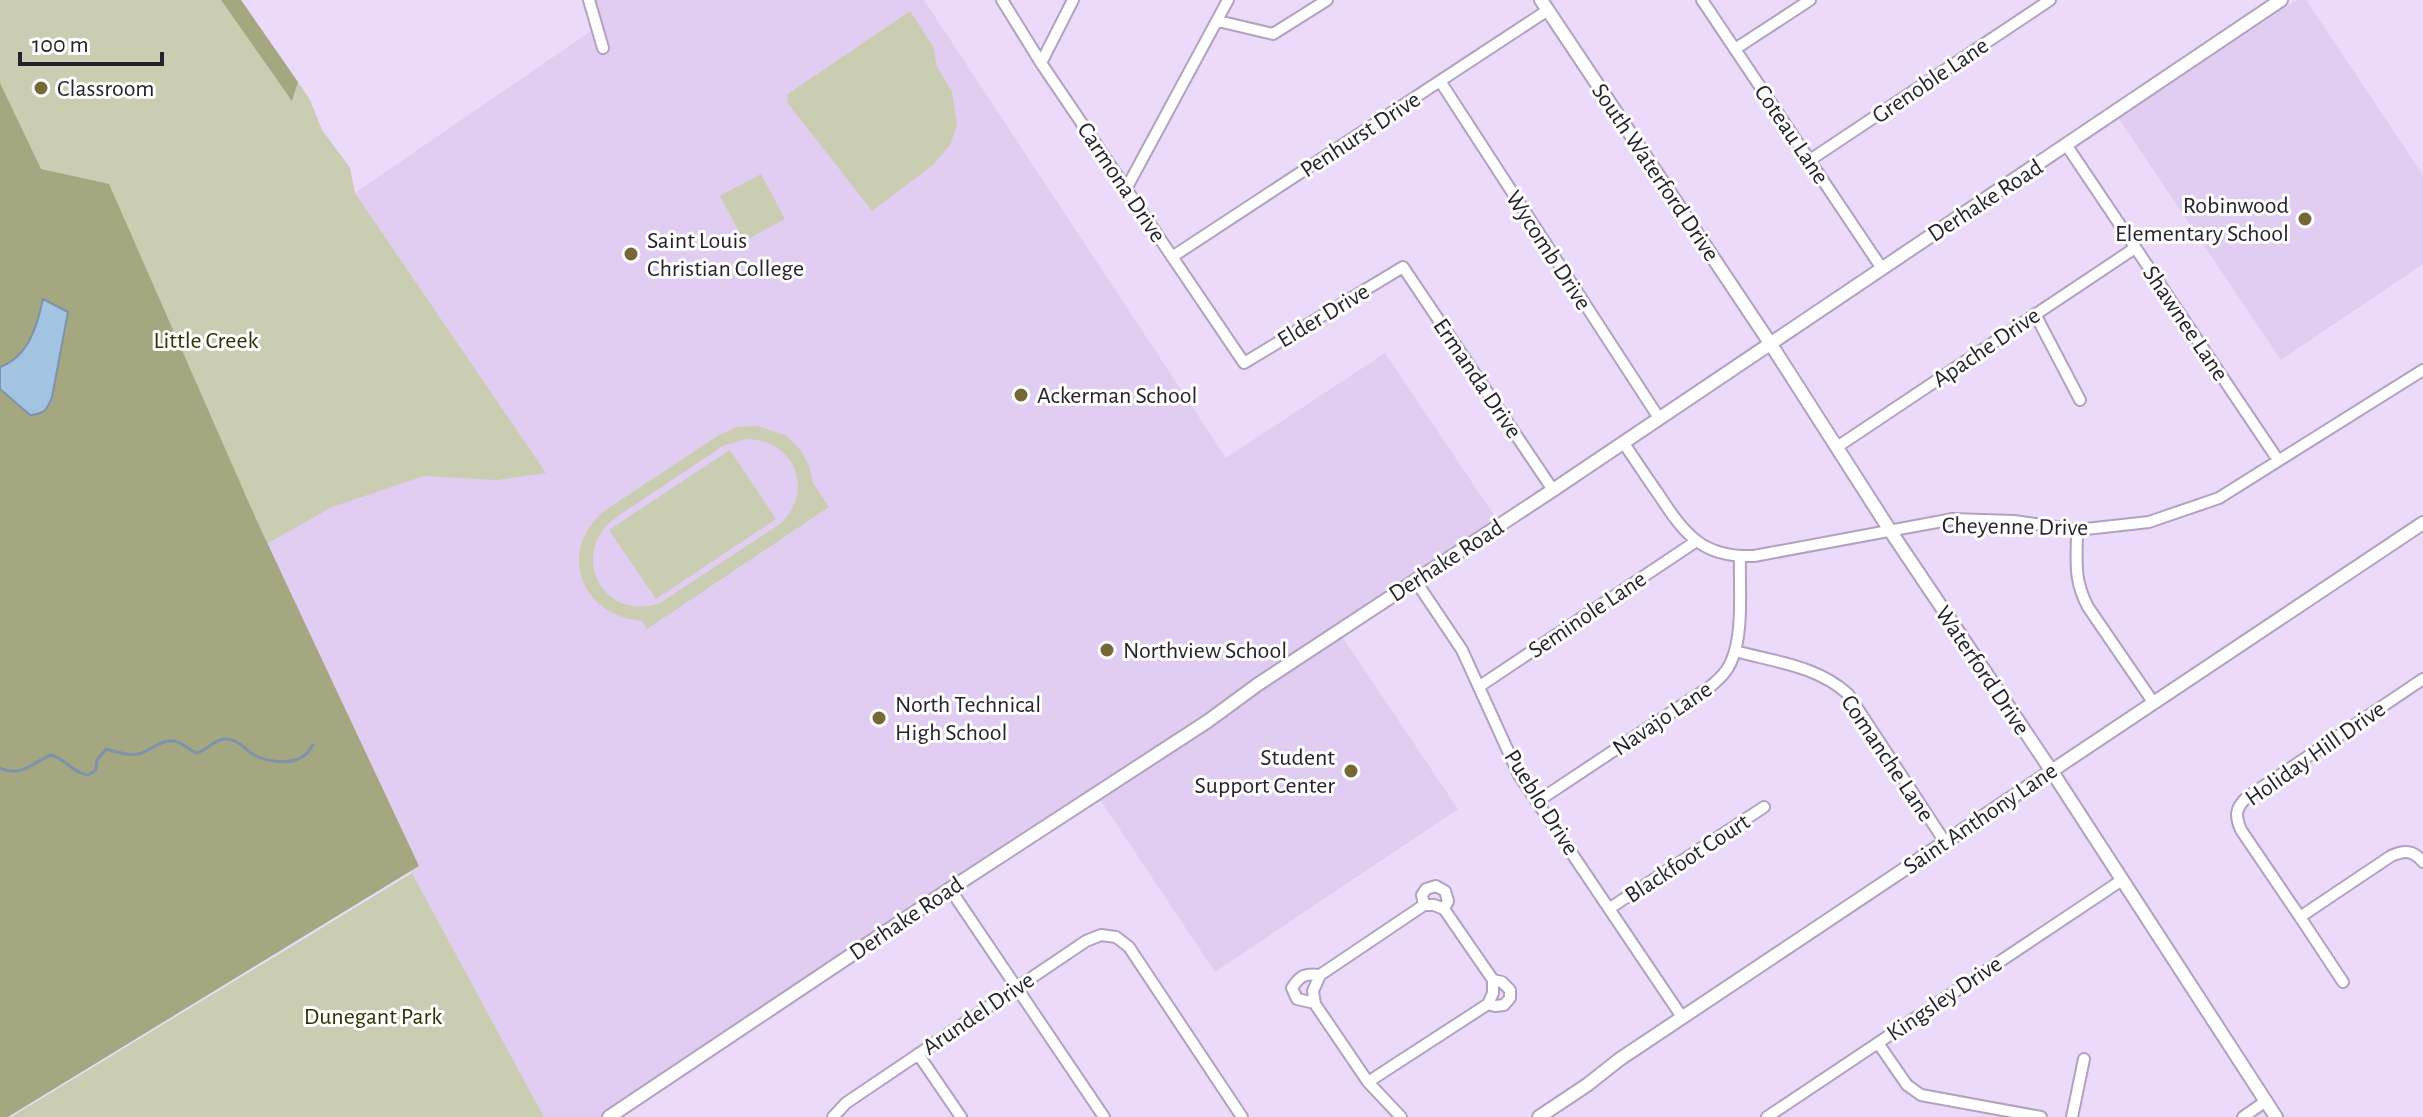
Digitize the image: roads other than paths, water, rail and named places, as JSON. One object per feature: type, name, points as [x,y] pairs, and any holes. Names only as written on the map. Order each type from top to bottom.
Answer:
[{"type":"street","points":[[589,0],[603,48]]},
{"type":"street","name":"Carmona Drive","points":[[1002,0],[1041,63],[1244,363]]},
{"type":"street","points":[[1041,63],[1073,0]]},
{"type":"street","points":[[1126,189],[1228,0]]},
{"type":"street","points":[[1218,21],[1273,34],[1327,0]]},
{"type":"street","name":"Coteau Lane","points":[[1702,0],[1881,267]]},
{"type":"street","points":[[1735,49],[1810,0]]},
{"type":"street","name":"Grenoble Lane","points":[[1810,160],[2050,0]]},
{"type":"street","name":"Derhake Road","points":[[609,1117],[1208,721],[1257,685],[1553,490],[2281,0]]},
{"type":"street","name":"Penhurst Drive","points":[[1172,257],[1440,81],[1545,5]]},
{"type":"street","name":"South Waterford Drive","points":[[1545,5],[1770,343]]},
{"type":"street","name":"Wycomb Drive","points":[[1440,81],[1659,418]]},
{"type":"street","name":"Shawnee Lane","points":[[2067,146],[2278,460]]},
{"type":"street","name":"Apache Drive","points":[[1837,447],[2135,248]]},
{"type":"street","name":"Elder Drive","points":[[1244,363],[1403,267]]},
{"type":"street","name":"Ermanda Drive","points":[[1403,267],[1553,490]]},
{"type":"street","points":[[2035,314],[2080,400]]},
{"type":"street","name":"Waterford Drive","points":[[1770,343],[2276,1117]]},
{"type":"street","name":"Cheyenne Drive","points":[[1695,542],[1724,555],[1740,556],[1953,519],[2014,521],[2077,530],[2149,522],[2219,498],[2423,370]]},
{"type":"street","points":[[1623,442],[1680,526],[1695,542]]},
{"type":"street","name":"Saint Anthony Lane","points":[[1539,1117],[1682,1017],[2423,523]]},
{"type":"street","points":[[2077,530],[2077,581],[2080,593],[2153,702]]},
{"type":"street","name":"Seminole Lane","points":[[1480,686],[1695,542]]},
{"type":"street","name":"Navajo Lane","points":[[1538,801],[1711,686],[1730,665],[1738,639],[1740,556]]},
{"type":"street","name":"Pueblo Drive","points":[[1415,580],[1462,650],[1519,775],[1682,1017]]},
{"type":"street","name":"Comanche Lane","points":[[1735,651],[1817,672],[1848,694],[1945,842]]},
{"type":"street","name":"Holiday Hill Drive","points":[[2300,917],[2241,830],[2235,816],[2238,806],[2423,679]]},
{"type":"street","name":"Blackfoot Court","points":[[1610,908],[1764,807]]},
{"type":"street","points":[[2343,982],[2300,917],[2391,856],[2403,851],[2414,853],[2423,862]]},
{"type":"street","name":"Kingsley Drive","points":[[1767,1117],[2122,880]]},
{"type":"street","points":[[1424,905],[1422,895],[1426,889],[1436,886],[1445,891],[1448,901],[1444,909]]},
{"type":"street","points":[[950,889],[1104,1117]]},
{"type":"street","points":[[1368,1082],[1488,1004],[1493,993],[1493,980],[1444,909],[1424,905],[1320,975],[1314,997],[1368,1082],[1401,1117]]},
{"type":"street","name":"Arundel Drive","points":[[833,1117],[846,1103],[1016,986],[1086,941],[1101,935],[1116,937],[1129,947],[1242,1117]]},
{"type":"street","points":[[1314,997],[1297,999],[1292,988],[1298,977],[1308,973],[1320,975]]},
{"type":"street","points":[[1488,1004],[1504,1005],[1510,998],[1510,990],[1502,982],[1493,980]]},
{"type":"street","points":[[1878,1043],[1907,1085],[1921,1095],[2041,1117]]},
{"type":"street","points":[[918,1054],[961,1117]]},
{"type":"street","points":[[2072,1117],[2084,1059]]},
{"type":"street","points":[[2243,1117],[2266,1101]]},
{"type":"water","points":[[43,299],[68,312],[52,397],[44,410],[30,415],[0,389],[0,367],[18,356],[30,340]]},
{"type":"waterway","points":[[0,768],[21,770],[51,755],[88,775],[96,770],[97,760],[106,749],[138,754],[168,741],[180,743],[197,753],[217,741],[228,739],[257,756],[278,762],[293,761],[306,754],[313,745]]},
{"type":"place","name":"Classroom","points":[[41,88]]},
{"type":"place","name":"Robinwood Elementary School","points":[[2305,219]]},
{"type":"place","name":"Saint Louis Christian College","points":[[631,254]]},
{"type":"place","name":"Ackerman School","points":[[1021,395]]},
{"type":"place","name":"Northview School","points":[[1107,650]]},
{"type":"place","name":"North Technical High School","points":[[879,718]]},
{"type":"place","name":"Student Support Center","points":[[1351,771]]},
{"type":"park label","name":"Little Creek","points":[[206,340]]},
{"type":"park label","name":"Dunegant Park","points":[[373,1016]]}]
